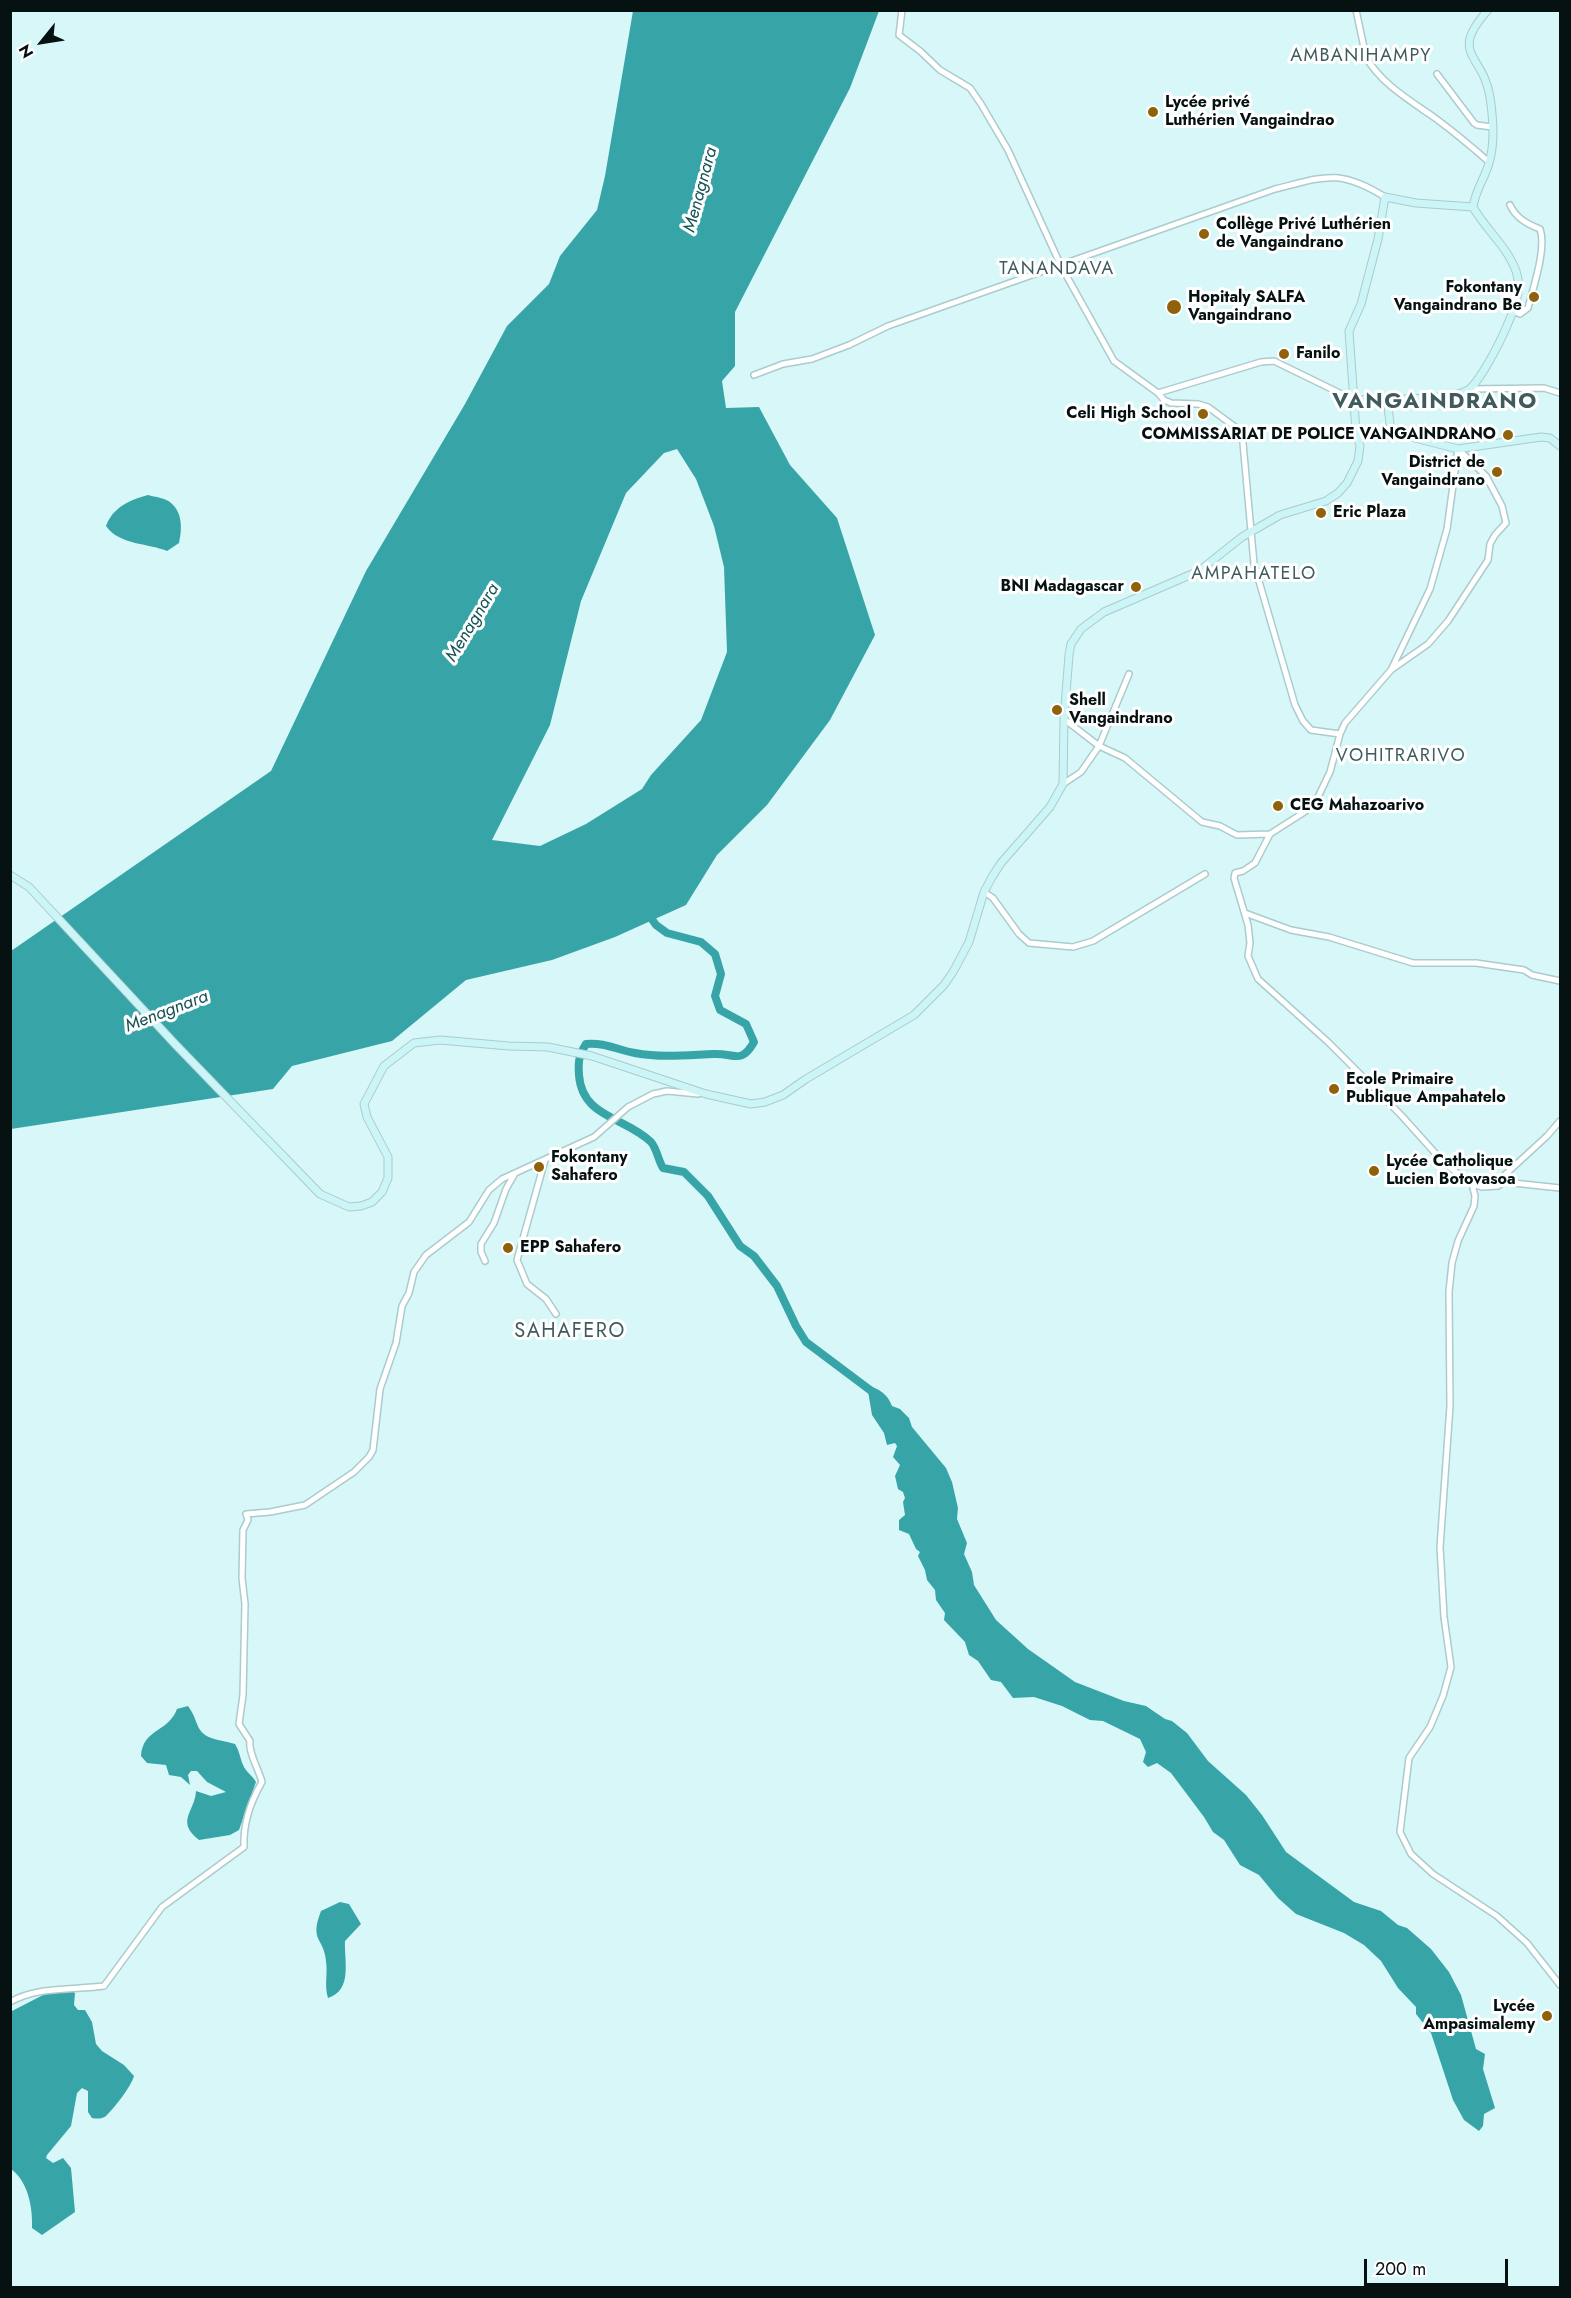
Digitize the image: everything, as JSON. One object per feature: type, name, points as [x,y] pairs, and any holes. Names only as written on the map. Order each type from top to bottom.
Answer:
[{"type":"main road","points":[[1354,400],[1422,398],[1461,393],[1470,389],[1491,357],[1518,294],[1517,273],[1507,252],[1473,207],[1474,199],[1490,162],[1492,127],[1488,87],[1468,45],[1474,27],[1488,10]]},
{"type":"main road","points":[[10,875],[29,887],[175,1044],[320,1194],[349,1207],[372,1202],[382,1192],[388,1178],[388,1157],[367,1117],[364,1104],[384,1066],[414,1043],[440,1040],[503,1046],[548,1047],[592,1056],[706,1094],[751,1104],[765,1102],[783,1095],[914,1015],[953,972],[969,942],[984,892],[1001,863],[1050,807],[1063,784],[1064,719],[1069,655],[1071,644],[1081,629],[1104,612],[1199,571],[1251,531],[1280,515],[1326,501],[1347,483],[1355,468],[1360,439],[1356,431],[1348,331],[1361,304],[1378,239],[1385,197],[1416,203],[1473,207]]},
{"type":"main road","points":[[1387,398],[1391,432]]},
{"type":"main road","points":[[1360,439],[1391,432],[1458,449],[1541,437],[1550,438],[1560,446]]},
{"type":"street","points":[[902,10],[899,35],[940,70],[970,88],[981,104],[1008,150],[1061,266],[1114,361],[1158,393],[1164,400],[1171,403],[1198,404],[1208,407],[1242,432],[1254,564],[1295,705],[1303,721],[1311,730],[1340,734]]},
{"type":"street","points":[[1356,10],[1369,63],[1390,86],[1490,162]]},
{"type":"street","points":[[1437,74],[1474,123],[1492,127]]},
{"type":"street","points":[[754,375],[783,364],[812,359],[863,340],[888,326],[1275,189],[1328,176],[1340,177],[1369,187],[1385,197]]},
{"type":"street","points":[[1510,205],[1513,212],[1525,223],[1540,229],[1542,233],[1541,249],[1528,308],[1520,314],[1512,311]]},
{"type":"street","points":[[1158,393],[1261,362],[1274,361],[1354,400]]},
{"type":"street","points":[[1470,389],[1544,388],[1560,393]]},
{"type":"street","points":[[1458,449],[1447,529],[1430,589],[1391,670],[1345,723],[1330,772],[1318,796],[1306,811],[1270,834],[1255,863],[1235,873],[1234,878],[1245,913],[1250,943],[1248,956],[1258,980],[1328,1042],[1401,1115],[1444,1163],[1472,1184],[1482,1187],[1498,1186],[1504,1182],[1560,1188]]},
{"type":"street","points":[[1391,670],[1400,666],[1428,644],[1448,621],[1488,560],[1490,544],[1506,522],[1502,506],[1486,476],[1458,449]]},
{"type":"street","points":[[1063,784],[1081,772],[1099,747],[1129,674]]},
{"type":"street","points":[[1064,719],[1099,747],[1125,758],[1202,822],[1220,826],[1238,834],[1270,834]]},
{"type":"street","points":[[984,892],[993,898],[1019,934],[1029,943],[1073,947],[1093,940],[1205,874]]},
{"type":"street","points":[[1245,913],[1291,930],[1329,937],[1413,963],[1476,963],[1524,970],[1532,975],[1560,981]]},
{"type":"street","points":[[10,2002],[26,1995],[65,1987],[104,1986],[162,1907],[244,1847],[243,1832],[254,1796],[262,1782],[259,1768],[249,1746],[250,1741],[239,1724],[243,1695],[245,1604],[242,1566],[243,1530],[248,1520],[246,1514],[305,1505],[354,1472],[369,1457],[372,1450],[380,1389],[396,1343],[402,1306],[409,1293],[414,1272],[426,1255],[469,1222],[489,1190],[502,1179],[594,1137],[628,1107],[653,1094],[667,1091],[706,1094]]},
{"type":"street","points":[[1498,1186],[1497,1182],[1548,1136],[1560,1121]]},
{"type":"street","points":[[545,1160],[517,1260],[527,1284],[546,1299],[556,1314]]},
{"type":"street","points":[[485,1261],[481,1252],[481,1244],[494,1223],[514,1174]]},
{"type":"street","points":[[1472,1184],[1475,1196],[1474,1206],[1458,1241],[1452,1263],[1449,1292],[1450,1406],[1440,1547],[1444,1617],[1452,1667],[1430,1727],[1409,1758],[1400,1832],[1411,1854],[1433,1874],[1497,1916],[1527,1943],[1560,1984]]},
{"type":"water","name":"Menagnara","points":[[633,11],[879,11],[850,88],[735,312],[735,366],[722,381],[726,408],[759,407],[790,465],[837,518],[875,635],[830,720],[767,805],[717,855],[686,905],[615,937],[552,960],[466,980],[392,1041],[292,1066],[273,1089],[11,1129],[11,951],[271,771],[366,571],[465,404],[507,326],[549,284],[560,256],[597,210],[605,176]],"holes":[[[677,449],[696,479],[714,526],[724,567],[727,652],[701,720],[651,775],[642,789],[586,824],[540,846],[492,840],[550,725],[581,601],[626,493],[664,453]]]},
{"type":"water","points":[[148,495],[169,501],[180,517],[179,543],[167,551],[118,537],[106,526],[113,514],[123,505]]},
{"type":"water","points":[[867,1385],[882,1392],[892,1406],[900,1409],[909,1418],[912,1427],[946,1468],[958,1508],[957,1519],[967,1543],[964,1554],[972,1572],[974,1585],[996,1620],[1028,1649],[1075,1682],[1124,1701],[1146,1706],[1172,1721],[1187,1733],[1208,1761],[1246,1795],[1286,1852],[1354,1902],[1381,1911],[1398,1925],[1407,1928],[1431,1949],[1449,1972],[1461,1995],[1476,2049],[1485,2054],[1483,2069],[1495,2108],[1484,2114],[1483,2126],[1479,2131],[1464,2120],[1453,2100],[1431,2033],[1416,2014],[1416,2007],[1398,1988],[1381,1961],[1364,1945],[1344,1933],[1296,1914],[1278,1898],[1259,1875],[1240,1865],[1224,1840],[1213,1832],[1171,1773],[1157,1763],[1148,1767],[1143,1762],[1146,1752],[1140,1739],[1103,1721],[1090,1720],[1062,1706],[1034,1697],[1013,1698],[1001,1682],[991,1680],[978,1661],[969,1655],[965,1642],[944,1620],[945,1613],[936,1600],[935,1590],[927,1580],[918,1556],[920,1552],[916,1549],[909,1534],[899,1530],[899,1520],[905,1515],[903,1502],[905,1498],[903,1492],[898,1489],[895,1476],[900,1465],[893,1457],[897,1446],[895,1443],[887,1445],[884,1433],[872,1415]]},
{"type":"water","points":[[188,1706],[203,1734],[235,1744],[244,1767],[256,1782],[239,1830],[230,1835],[199,1840],[188,1827],[187,1822],[196,1791],[211,1796],[226,1792],[207,1782],[197,1771],[191,1771],[188,1775],[190,1785],[181,1777],[169,1775],[166,1765],[147,1763],[141,1756],[146,1740],[168,1723],[177,1709]]},
{"type":"water","points":[[340,1902],[349,1904],[361,1924],[345,1941],[346,1974],[341,1989],[328,1998],[325,1953],[316,1929],[321,1911]]},
{"type":"water","points":[[72,1991],[75,1993],[74,2005],[78,2010],[85,2010],[92,2022],[96,2044],[102,2051],[124,2065],[134,2076],[122,2097],[103,2118],[92,2118],[88,2112],[88,2091],[82,2088],[77,2093],[71,2126],[46,2158],[53,2163],[63,2158],[71,2168],[75,2212],[42,2235],[32,2228],[32,2212],[28,2196],[22,2180],[11,2169],[10,2012],[49,1992]]},
{"type":"waterway","points":[[646,911],[656,925],[667,933],[701,942],[715,954],[721,974],[715,996],[720,1010],[746,1024],[754,1042],[741,1056],[655,1055],[635,1053],[599,1044],[586,1044],[579,1062],[582,1089],[597,1109],[630,1127],[651,1142],[663,1168],[684,1172],[708,1196],[740,1246],[754,1256],[777,1286],[806,1342],[874,1393]]},
{"type":"place","name":"Lycée privé Luthérien Vangaindrao","points":[[1153,112]]},
{"type":"place","name":"Collège Privé Luthérien de Vangaindrano","points":[[1204,234]]},
{"type":"place","name":"Fokontany Vangaindrano Be","points":[[1534,297]]},
{"type":"place","name":"Hopitaly SALFA Vangaindrano","points":[[1174,307]]},
{"type":"place","name":"Fanilo","points":[[1284,354]]},
{"type":"place","name":"Celi High School","points":[[1203,414]]},
{"type":"place","name":"COMMISSARIAT DE POLICE VANGAINDRANO","points":[[1508,435]]},
{"type":"place","name":"District de Vangaindrano","points":[[1497,472]]},
{"type":"place","name":"Eric Plaza","points":[[1321,513]]},
{"type":"place","name":"BNI Madagascar","points":[[1136,587]]},
{"type":"place","name":"Shell Vangaindrano","points":[[1057,710]]},
{"type":"place","name":"CEG Mahazoarivo","points":[[1278,806]]},
{"type":"place","name":"Ecole Primaire Publique Ampahatelo","points":[[1334,1089]]},
{"type":"place","name":"Fokontany Sahafero","points":[[539,1167]]},
{"type":"place","name":"Lycée Catholique Lucien Botovasoa","points":[[1374,1171]]},
{"type":"place","name":"EPP Sahafero","points":[[508,1248]]},
{"type":"place","name":"Lycée Ampasimalemy","points":[[1547,2016]]},
{"type":"district","name":"AMBANIHAMPY","points":[[1361,57]]},
{"type":"district","name":"TANANDAVA","points":[[1057,270]]},
{"type":"district","name":"VANGAINDRANO","points":[[1435,403]]},
{"type":"district","name":"AMPAHATELO","points":[[1254,575]]},
{"type":"district","name":"VOHITRARIVO","points":[[1401,757]]},
{"type":"district","name":"SAHAFERO","points":[[570,1332]]}]
